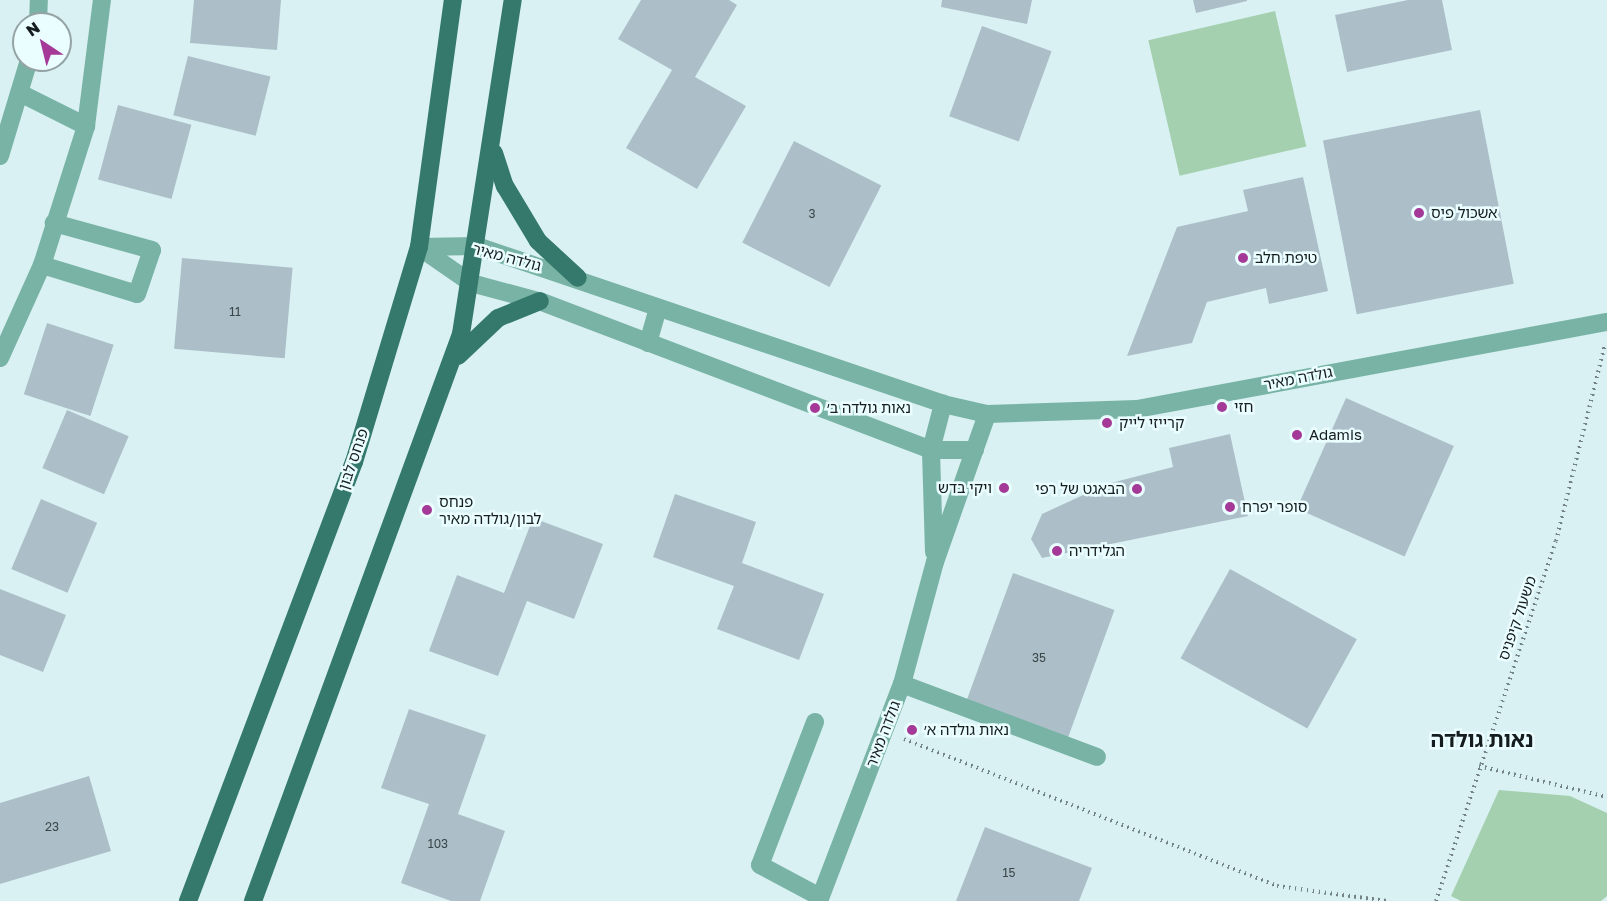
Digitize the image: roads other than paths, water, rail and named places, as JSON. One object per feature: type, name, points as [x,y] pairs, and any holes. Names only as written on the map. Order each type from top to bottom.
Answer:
[{"type":"main road","name":"פנחס לבון","points":[[188,901],[354,462],[419,247],[453,0]]},
{"type":"main road","points":[[253,901],[451,364],[471,283],[513,0]]},
{"type":"main road","points":[[491,144],[505,186],[525,222],[538,241],[578,278]]},
{"type":"main road","points":[[451,364],[482,329],[540,301]]},
{"type":"street","points":[[0,358],[42,265],[86,126],[102,0]]},
{"type":"street","points":[[0,156],[7,119],[20,93],[26,72]]},
{"type":"street","points":[[20,93],[86,126]]},
{"type":"street","points":[[42,265],[137,294],[152,250],[54,223]]},
{"type":"street","name":"גולדה מאיר","points":[[419,247],[477,246],[578,278],[658,309],[943,404],[987,414],[1137,409],[1607,322]]},
{"type":"street","name":"גולדה מאיר","points":[[419,247],[471,283],[540,301],[931,450],[975,450]]},
{"type":"street","points":[[648,343],[658,309]]},
{"type":"street","name":"גולדה מאיר","points":[[935,562],[931,450],[943,404]]},
{"type":"street","name":"גולדה מאיר","points":[[820,899],[902,684],[935,562],[987,414]]},
{"type":"street","points":[[902,684],[1097,757]]},
{"type":"street","points":[[815,723],[760,865],[820,899]]},
{"type":"place","name":"אשכול פיס","points":[[1419,213]]},
{"type":"place","name":"טיפת חלב","points":[[1243,258]]},
{"type":"place","name":"חזי","points":[[1222,407]]},
{"type":"place","name":"נאות גולדה ב׳","points":[[815,408]]},
{"type":"place","name":"קרייזי לייק","points":[[1107,423]]},
{"type":"place","name":"Adamis","points":[[1297,435]]},
{"type":"place","name":"ויקי בדש","points":[[1004,488]]},
{"type":"place","name":"הבאגט של רפי","points":[[1137,489]]},
{"type":"place","name":"סופר יפרח","points":[[1230,507]]},
{"type":"place","name":"פנחס לבון/גולדה מאיר","points":[[427,510]]},
{"type":"place","name":"הגלידריה","points":[[1057,551]]},
{"type":"place","name":"נאות גולדה א׳","points":[[912,730]]},
{"type":"district","name":"נאות גולדה","points":[[1482,739]]}]
